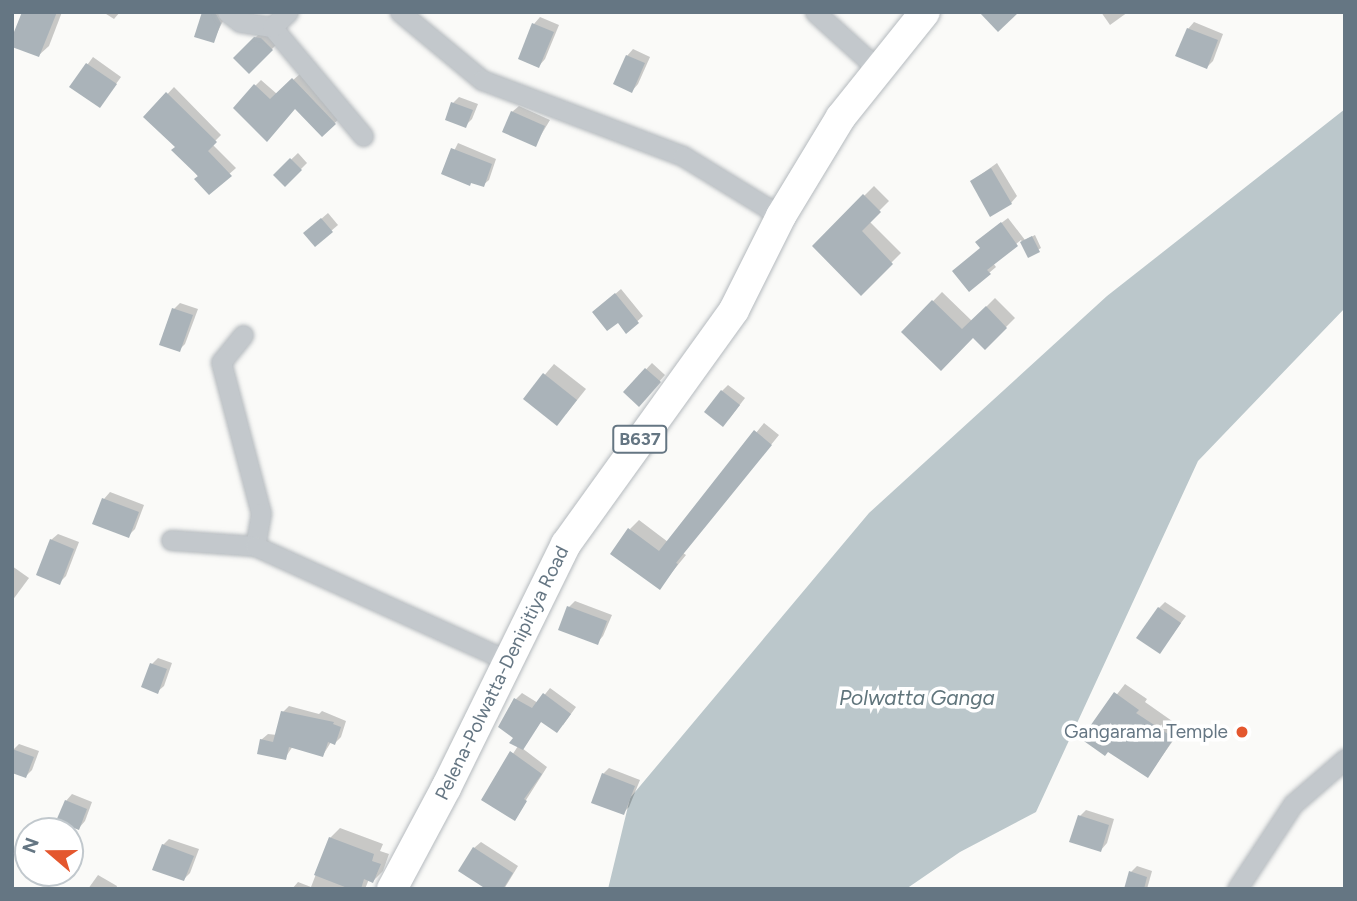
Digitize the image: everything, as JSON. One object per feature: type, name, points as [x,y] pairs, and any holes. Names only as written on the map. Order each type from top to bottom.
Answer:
[{"type":"main road","name":"Pelena-Polwatta-Denipitiya Road","points":[[392,889],[566,544],[734,310],[781,216],[827,139],[925,12]]},
{"type":"street","points":[[227,12],[240,22],[272,27],[363,136]]},
{"type":"street","points":[[272,27],[288,12]]},
{"type":"street","points":[[400,12],[482,80],[683,156],[781,216]]},
{"type":"street","points":[[815,12],[878,70]]},
{"type":"street","points":[[243,335],[221,362],[261,513],[255,546]]},
{"type":"street","points":[[171,540],[255,546],[509,661]]},
{"type":"street","points":[[1237,889],[1293,804],[1345,759]]},
{"type":"water","name":"Polwatta Ganga","points":[[1345,109],[1345,308],[1198,461],[1036,812],[960,852],[906,889],[608,889],[630,798],[869,513],[1107,296]]},
{"type":"building","points":[[22,12],[57,12],[39,57],[12,47],[12,37]]},
{"type":"building","points":[[202,12],[215,12],[221,23],[214,43],[194,37]]},
{"type":"building","points":[[979,12],[1019,12],[998,32]]},
{"type":"building","points":[[532,23],[554,32],[539,68],[518,59]]},
{"type":"building","points":[[1187,28],[1218,40],[1207,69],[1175,56]]},
{"type":"building","points":[[254,37],[261,38],[273,50],[249,74],[233,58]]},
{"type":"building","points":[[626,55],[645,63],[632,93],[613,84]]},
{"type":"building","points":[[86,63],[117,84],[100,108],[69,87]]},
{"type":"building","points":[[292,78],[336,124],[322,137],[295,109],[267,142],[233,108],[254,84],[270,99]]},
{"type":"building","points":[[166,92],[217,142],[208,151],[232,176],[209,195],[194,179],[198,176],[171,150],[175,147],[143,117]]},
{"type":"building","points":[[451,102],[473,110],[466,128],[445,120]]},
{"type":"building","points":[[511,111],[545,126],[536,147],[502,132]]},
{"type":"building","points":[[451,148],[492,164],[484,187],[471,183],[470,186],[441,174]]},
{"type":"building","points":[[290,158],[302,170],[285,187],[273,175]]},
{"type":"building","points":[[991,168],[1012,204],[990,217],[970,181]]},
{"type":"building","points":[[863,194],[881,212],[862,231],[893,264],[861,296],[812,246]]},
{"type":"building","points":[[321,218],[333,232],[315,247],[303,233]]},
{"type":"building","points":[[1001,222],[1018,246],[987,270],[991,274],[969,292],[952,271],[980,248],[975,242]]},
{"type":"building","points":[[1032,236],[1040,252],[1028,258],[1020,242]]},
{"type":"building","points":[[615,293],[639,323],[626,334],[618,323],[607,331],[592,312]]},
{"type":"building","points":[[932,300],[962,329],[986,306],[1007,328],[985,350],[973,338],[941,371],[901,332]]},
{"type":"building","points":[[172,308],[193,315],[180,352],[159,345]]},
{"type":"building","points":[[645,368],[661,382],[639,407],[623,392]]},
{"type":"building","points":[[543,373],[577,400],[557,426],[523,399]]},
{"type":"building","points":[[721,390],[740,405],[723,427],[704,412]]},
{"type":"building","points":[[754,430],[772,445],[676,563],[678,564],[660,590],[610,554],[628,528],[659,551]]},
{"type":"building","points":[[102,498],[139,512],[129,538],[92,524]]},
{"type":"building","points":[[50,539],[74,549],[60,585],[36,575]]},
{"type":"building","points":[[567,606],[607,621],[598,645],[558,630]]},
{"type":"building","points":[[1158,607],[1181,623],[1160,654],[1136,638]]},
{"type":"building","points":[[150,663],[167,669],[158,694],[141,687]]},
{"type":"building","points":[[1114,692],[1139,710],[1136,713],[1174,738],[1148,778],[1108,752],[1105,756],[1081,739]]},
{"type":"building","points":[[543,693],[571,714],[557,733],[541,722],[523,750],[509,743],[513,738],[498,727],[514,698],[532,708]]},
{"type":"building","points":[[281,711],[334,722],[333,724],[341,727],[335,745],[328,742],[323,757],[289,747],[286,760],[257,754],[260,739],[273,742]]},
{"type":"building","points":[[12,749],[34,757],[26,778],[12,773]]},
{"type":"building","points":[[510,751],[542,774],[524,799],[527,801],[515,821],[481,800]]},
{"type":"building","points":[[602,773],[635,786],[624,815],[591,803]]},
{"type":"building","points":[[65,800],[87,809],[84,817],[58,817]]},
{"type":"building","points":[[1078,815],[1109,825],[1101,852],[1069,842]]},
{"type":"building","points":[[329,837],[374,854],[372,861],[381,864],[373,883],[364,879],[361,889],[350,889],[314,875]]},
{"type":"building","points":[[162,844],[194,856],[184,881],[152,870]]},
{"type":"building","points":[[473,847],[513,873],[503,889],[486,889],[458,871]]},
{"type":"building","points":[[1129,871],[1147,877],[1144,889],[1124,889]]},
{"type":"place","name":"Gangarama Temple","points":[[1242,732]]}]
